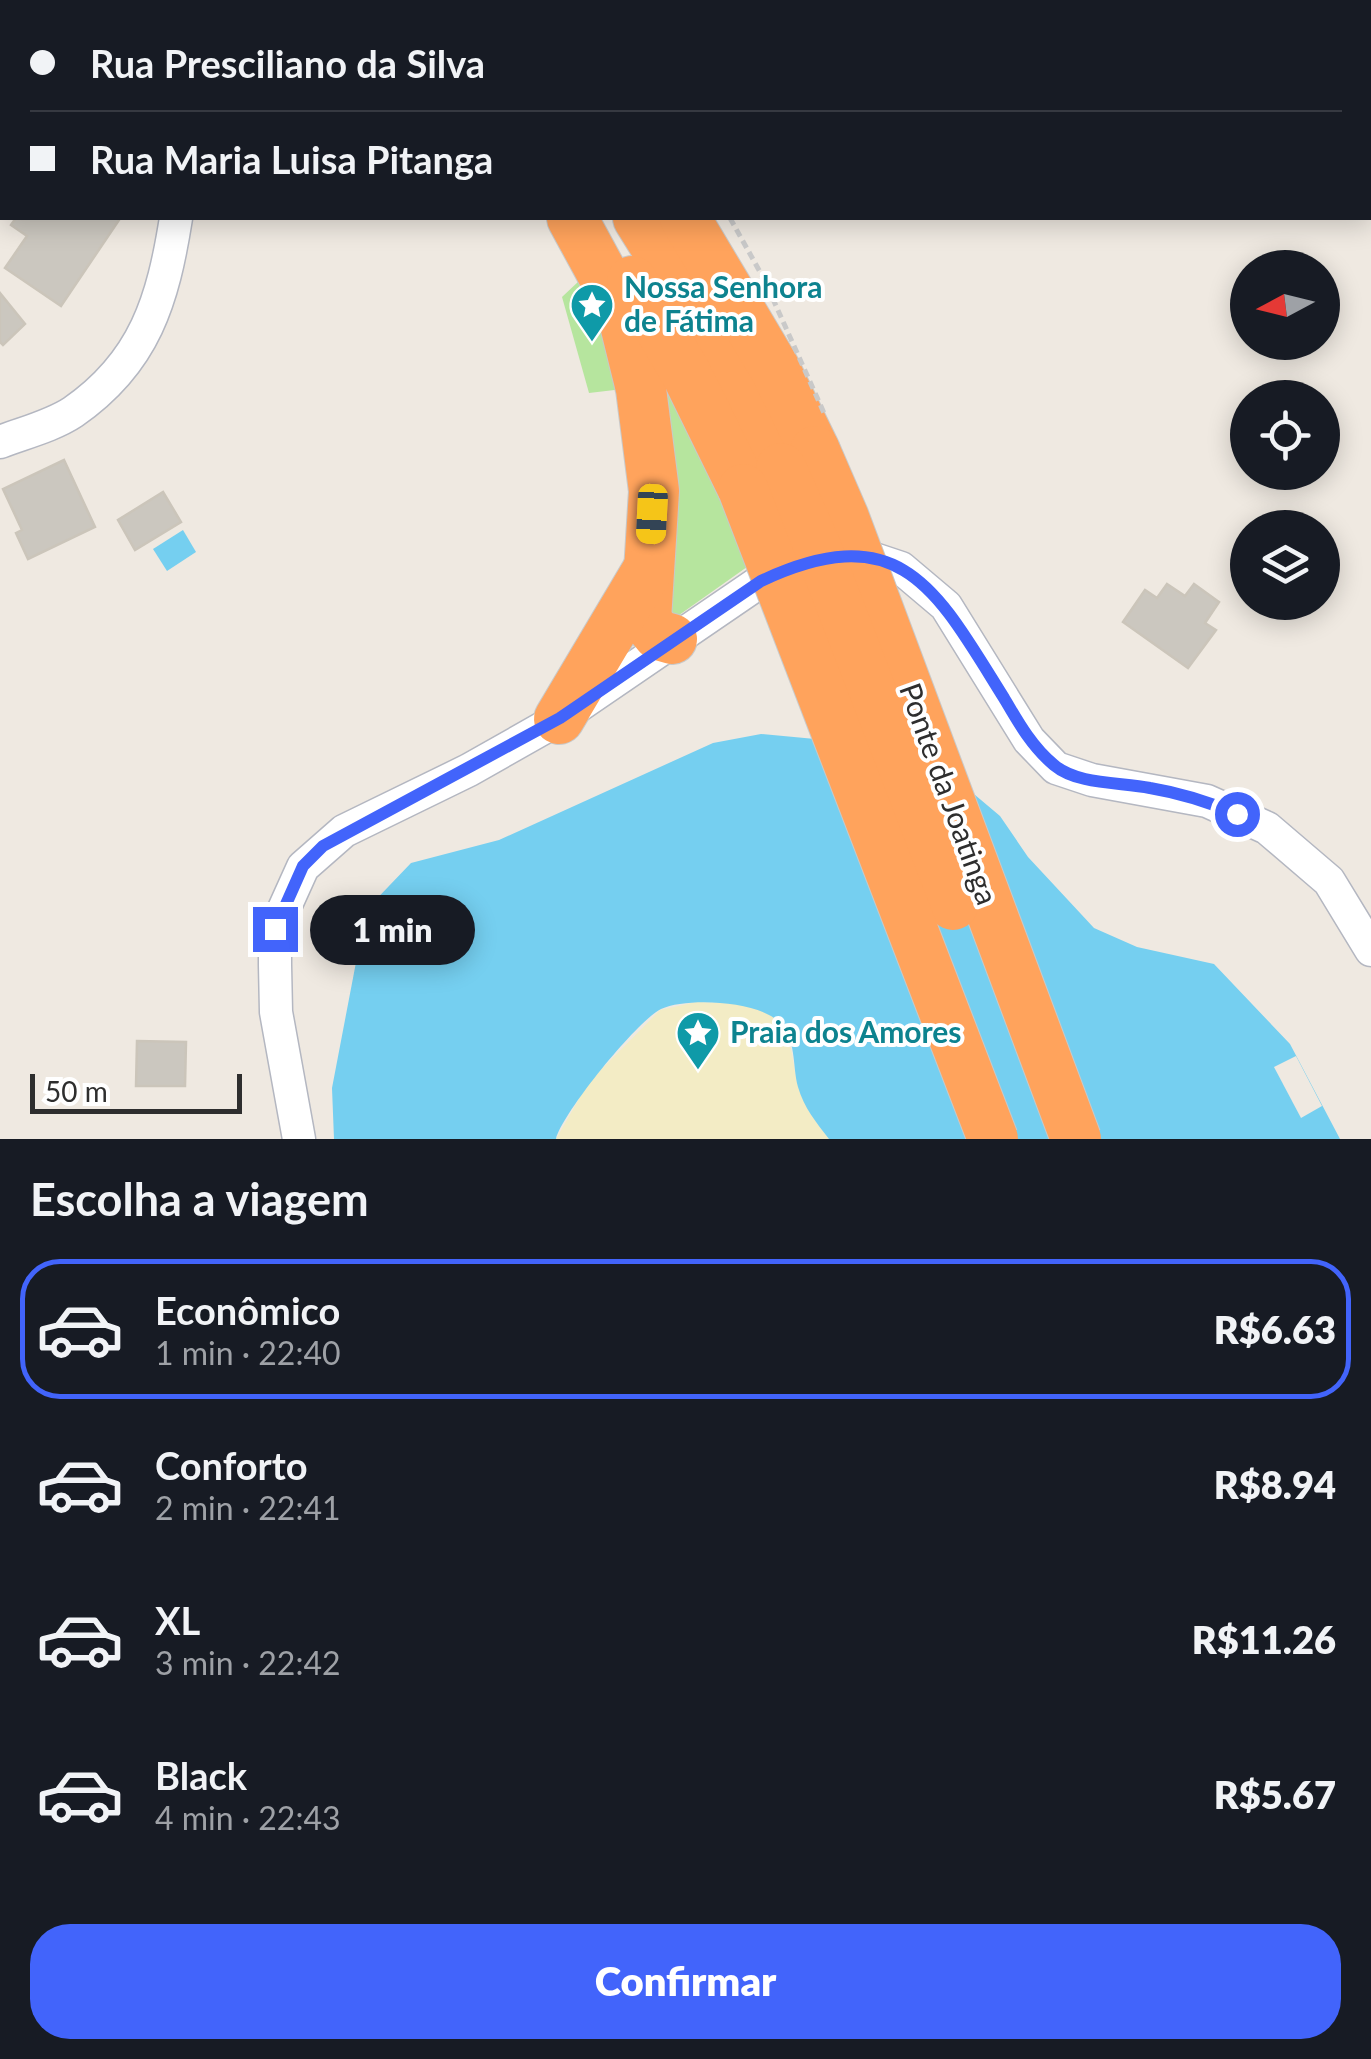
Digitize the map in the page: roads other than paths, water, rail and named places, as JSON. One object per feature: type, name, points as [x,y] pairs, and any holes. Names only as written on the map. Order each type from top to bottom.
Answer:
[{"type":"highway","points":[[573,220],[620,308],[631,342],[654,491],[646,620],[658,635],[672,639]]},
{"type":"highway","points":[[593,220],[687,374],[780,469]]},
{"type":"highway","points":[[639,220],[734,374],[780,469]]},
{"type":"highway","points":[[686,220],[759,340],[780,469],[769,577],[992,1139]]},
{"type":"highway","name":"Ponte da Joatinga","points":[[780,469],[816,547],[1041,1139]]},
{"type":"highway","name":"Ponte da Joatinga","points":[[780,469],[878,606],[1076,1139]]},
{"type":"highway","points":[[560,718],[647,570]]},
{"type":"street","points":[[0,442],[71,413],[130,361],[166,283],[176,220]]},
{"type":"street","points":[[298,1139],[276,1012],[274,966],[275,929],[303,866],[344,831],[468,770],[560,718],[672,639],[794,565],[850,556],[874,558],[914,575],[946,606],[1030,740],[1056,768],[1092,780],[1207,801],[1267,828],[1328,881],[1371,950]]},
{"type":"water","points":[[183,530],[196,552],[167,571],[153,549]]},
{"type":"water","points":[[761,734],[847,742],[949,773],[1000,816],[1028,857],[1094,928],[1137,947],[1214,964],[1290,1044],[1340,1139],[829,1139],[801,1095],[791,1044],[779,1022],[756,1009],[705,1002],[673,1005],[650,1017],[586,1089],[556,1139],[334,1139],[332,1088],[366,910],[411,863],[499,840],[713,743]]},
{"type":"place","name":"Nossa Senhora de Fátima","points":[[592,343]]},
{"type":"place","name":"Praia dos Amores","points":[[698,1071]]}]
